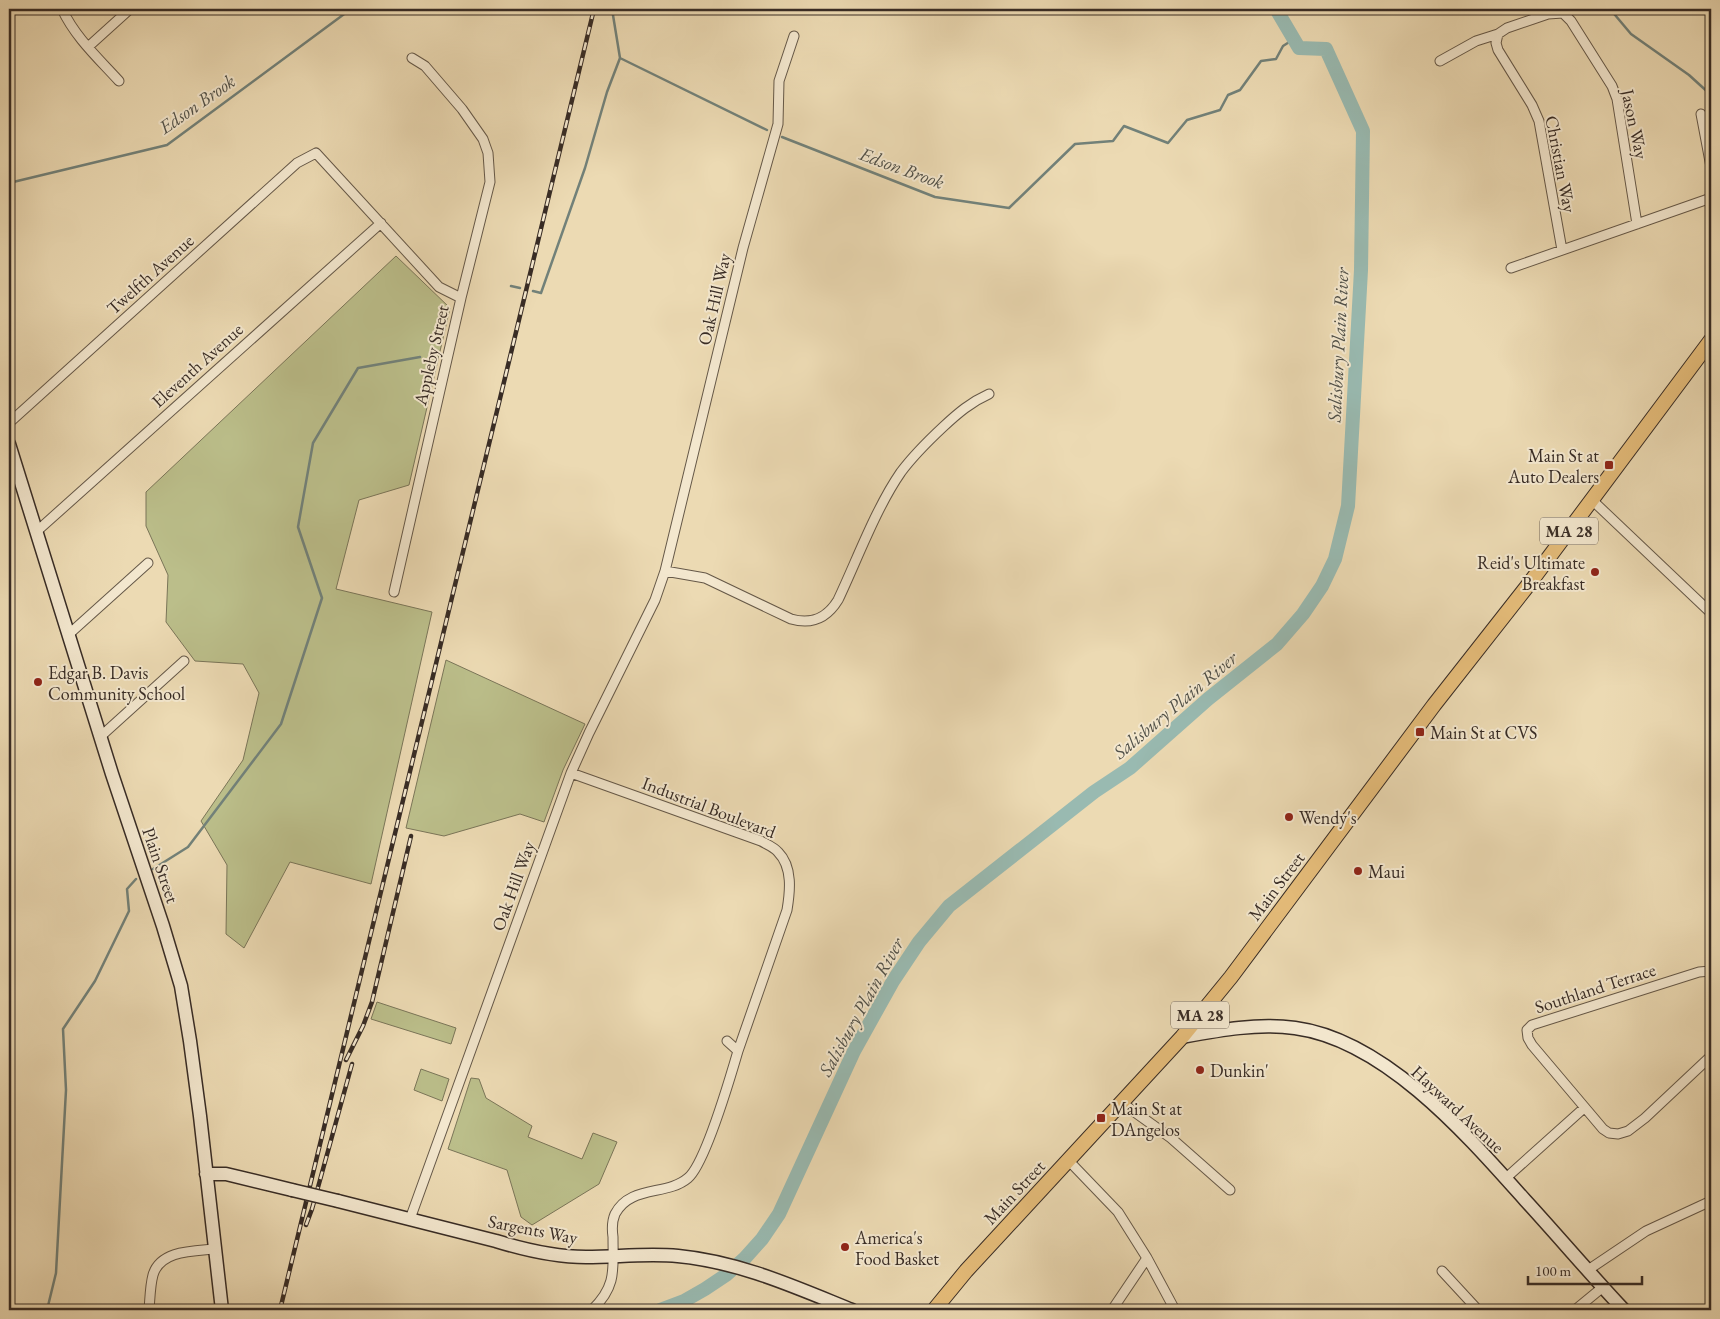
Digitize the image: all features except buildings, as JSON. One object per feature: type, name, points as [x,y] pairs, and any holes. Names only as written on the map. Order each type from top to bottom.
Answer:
[{"type":"main road","name":"Main Street","points":[[934,1310],[966,1271],[1182,1038],[1240,965],[1434,705],[1516,602],[1711,340]]},
{"type":"main road","name":"Plain Street","points":[[9,444],[100,737],[181,986],[193,1061],[222,1310]]},
{"type":"main road","points":[[1197,1019],[1207,1028],[1218,1031]]},
{"type":"main road","name":"Hayward Avenue","points":[[1182,1038],[1218,1031],[1263,1026],[1296,1028],[1334,1038],[1364,1052],[1418,1092],[1468,1138],[1624,1310]]},
{"type":"main road","name":"Sargents Way","points":[[206,1174],[226,1174],[496,1240],[521,1248],[566,1256],[656,1255],[712,1260],[755,1272],[852,1310]]},
{"type":"street","points":[[62,9],[68,24],[119,81]]},
{"type":"street","points":[[88,48],[130,9]]},
{"type":"street","name":"Jason Way","points":[[1498,34],[1507,28],[1548,14],[1564,14],[1575,26],[1612,86],[1617,99],[1637,224]]},
{"type":"street","points":[[1440,61],[1476,41],[1498,34]]},
{"type":"street","name":"Christian Way","points":[[1498,34],[1496,43],[1498,50],[1532,105],[1539,121],[1562,250]]},
{"type":"street","name":"Oak Hill Way","points":[[410,1219],[571,773],[655,600],[665,571],[743,248],[778,124],[779,81],[794,36]]},
{"type":"street","points":[[412,58],[425,66],[462,109],[483,139],[488,153],[490,182],[461,298]]},
{"type":"street","points":[[1701,114],[1711,167]]},
{"type":"street","name":"Appleby Street","points":[[316,153],[439,287],[461,298],[394,592]]},
{"type":"street","name":"Twelfth Avenue","points":[[9,423],[297,163],[316,153]]},
{"type":"street","points":[[1511,268],[1711,198]]},
{"type":"street","name":"Eleventh Avenue","points":[[36,532],[381,223]]},
{"type":"street","points":[[665,571],[705,578],[801,622],[811,622],[823,617],[832,610],[838,600],[882,505],[894,483],[908,464],[959,412],[969,404],[990,394]]},
{"type":"street","points":[[1592,500],[1711,613]]},
{"type":"street","points":[[68,635],[148,563]]},
{"type":"street","points":[[100,737],[184,661]]},
{"type":"street","name":"Industrial Boulevard","points":[[571,773],[761,841],[778,851],[787,866],[790,889],[787,910],[703,1153],[696,1168],[688,1178],[675,1186],[634,1196],[615,1214],[612,1227],[613,1277],[608,1290],[592,1310]]},
{"type":"street","name":"Southland Terrace","points":[[1711,970],[1699,972],[1532,1025],[1527,1030],[1528,1038],[1532,1045],[1584,1108],[1609,1133],[1618,1134],[1628,1131],[1645,1118],[1711,1056]]},
{"type":"street","points":[[727,1041],[738,1051]]},
{"type":"street","points":[[1122,1103],[1171,1138],[1230,1190]]},
{"type":"street","points":[[1506,1178],[1584,1108]]},
{"type":"street","points":[[1069,1160],[1118,1212],[1147,1258],[1175,1310]]},
{"type":"street","points":[[1588,1270],[1646,1231],[1711,1201]]},
{"type":"street","points":[[149,1310],[153,1274],[162,1261],[177,1254],[214,1249]]},
{"type":"street","points":[[1112,1310],[1147,1258]]},
{"type":"street","points":[[1442,1271],[1478,1310]]},
{"type":"street","points":[[1575,1310],[1603,1287]]},
{"type":"green space","points":[[396,256],[450,308],[409,485],[359,500],[336,589],[432,612],[371,884],[290,862],[244,948],[226,934],[227,865],[201,821],[243,760],[259,693],[243,664],[195,661],[166,622],[168,575],[146,526],[146,492]]},
{"type":"green space","points":[[446,660],[585,724],[563,770],[544,822],[520,814],[444,836],[406,828]]},
{"type":"green space","points":[[377,1002],[456,1028],[451,1044],[371,1019]]},
{"type":"green space","points":[[421,1069],[449,1079],[442,1101],[414,1090]]},
{"type":"green space","points":[[471,1078],[479,1079],[486,1098],[532,1126],[528,1137],[582,1159],[593,1133],[617,1142],[599,1184],[532,1225],[521,1217],[507,1170],[448,1149]]},
{"type":"waterway","name":"Edson Brook","points":[[9,183],[167,145],[351,9]]},
{"type":"waterway","name":"Edson Brook","points":[[612,9],[620,58],[767,130]]},
{"type":"waterway","name":"Salisbury Plain River","points":[[660,1310],[684,1301],[726,1275],[762,1239],[779,1214],[854,1051],[893,981],[919,942],[949,906],[1094,792],[1130,768],[1208,699],[1277,644],[1303,614],[1322,586],[1335,559],[1348,506],[1361,270],[1363,131],[1326,49],[1299,48],[1276,9]]},
{"type":"waterway","points":[[1610,9],[1631,34],[1689,75],[1711,95]]},
{"type":"waterway","name":"Edson Brook","points":[[782,137],[935,197],[1009,208],[1075,144],[1113,141],[1124,126],[1168,143],[1187,120],[1220,110],[1228,95],[1240,90],[1261,61],[1276,59],[1283,46],[1294,39]]},
{"type":"waterway","points":[[533,291],[541,293],[585,168],[607,92],[620,58]]},
{"type":"waterway","points":[[511,286],[520,288]]},
{"type":"waterway","points":[[153,869],[188,847],[281,724],[322,598],[298,527],[313,443],[358,368],[420,357]]},
{"type":"waterway","points":[[47,1310],[56,1273],[66,1090],[63,1029],[95,981],[129,911],[127,889],[136,879]]},
{"type":"railway","points":[[280,1310],[594,9]]},
{"type":"railway","points":[[346,1060],[363,1026],[372,1002],[411,836]]},
{"type":"railway","points":[[306,1225],[352,1064]]},
{"type":"place","name":"Main St at Auto Dealers","points":[[1609,465]]},
{"type":"place","name":"Reid's Ultimate Breakfast","points":[[1595,572]]},
{"type":"place","name":"Edgar B. Davis Community School","points":[[38,682]]},
{"type":"place","name":"Main St at CVS","points":[[1420,732]]},
{"type":"place","name":"Wendy's","points":[[1289,817]]},
{"type":"place","name":"Maui","points":[[1358,871]]},
{"type":"place","name":"Dunkin'","points":[[1200,1070]]},
{"type":"place","name":"Main St at DAngelos","points":[[1101,1118]]},
{"type":"place","name":"America's Food Basket","points":[[845,1247]]}]
